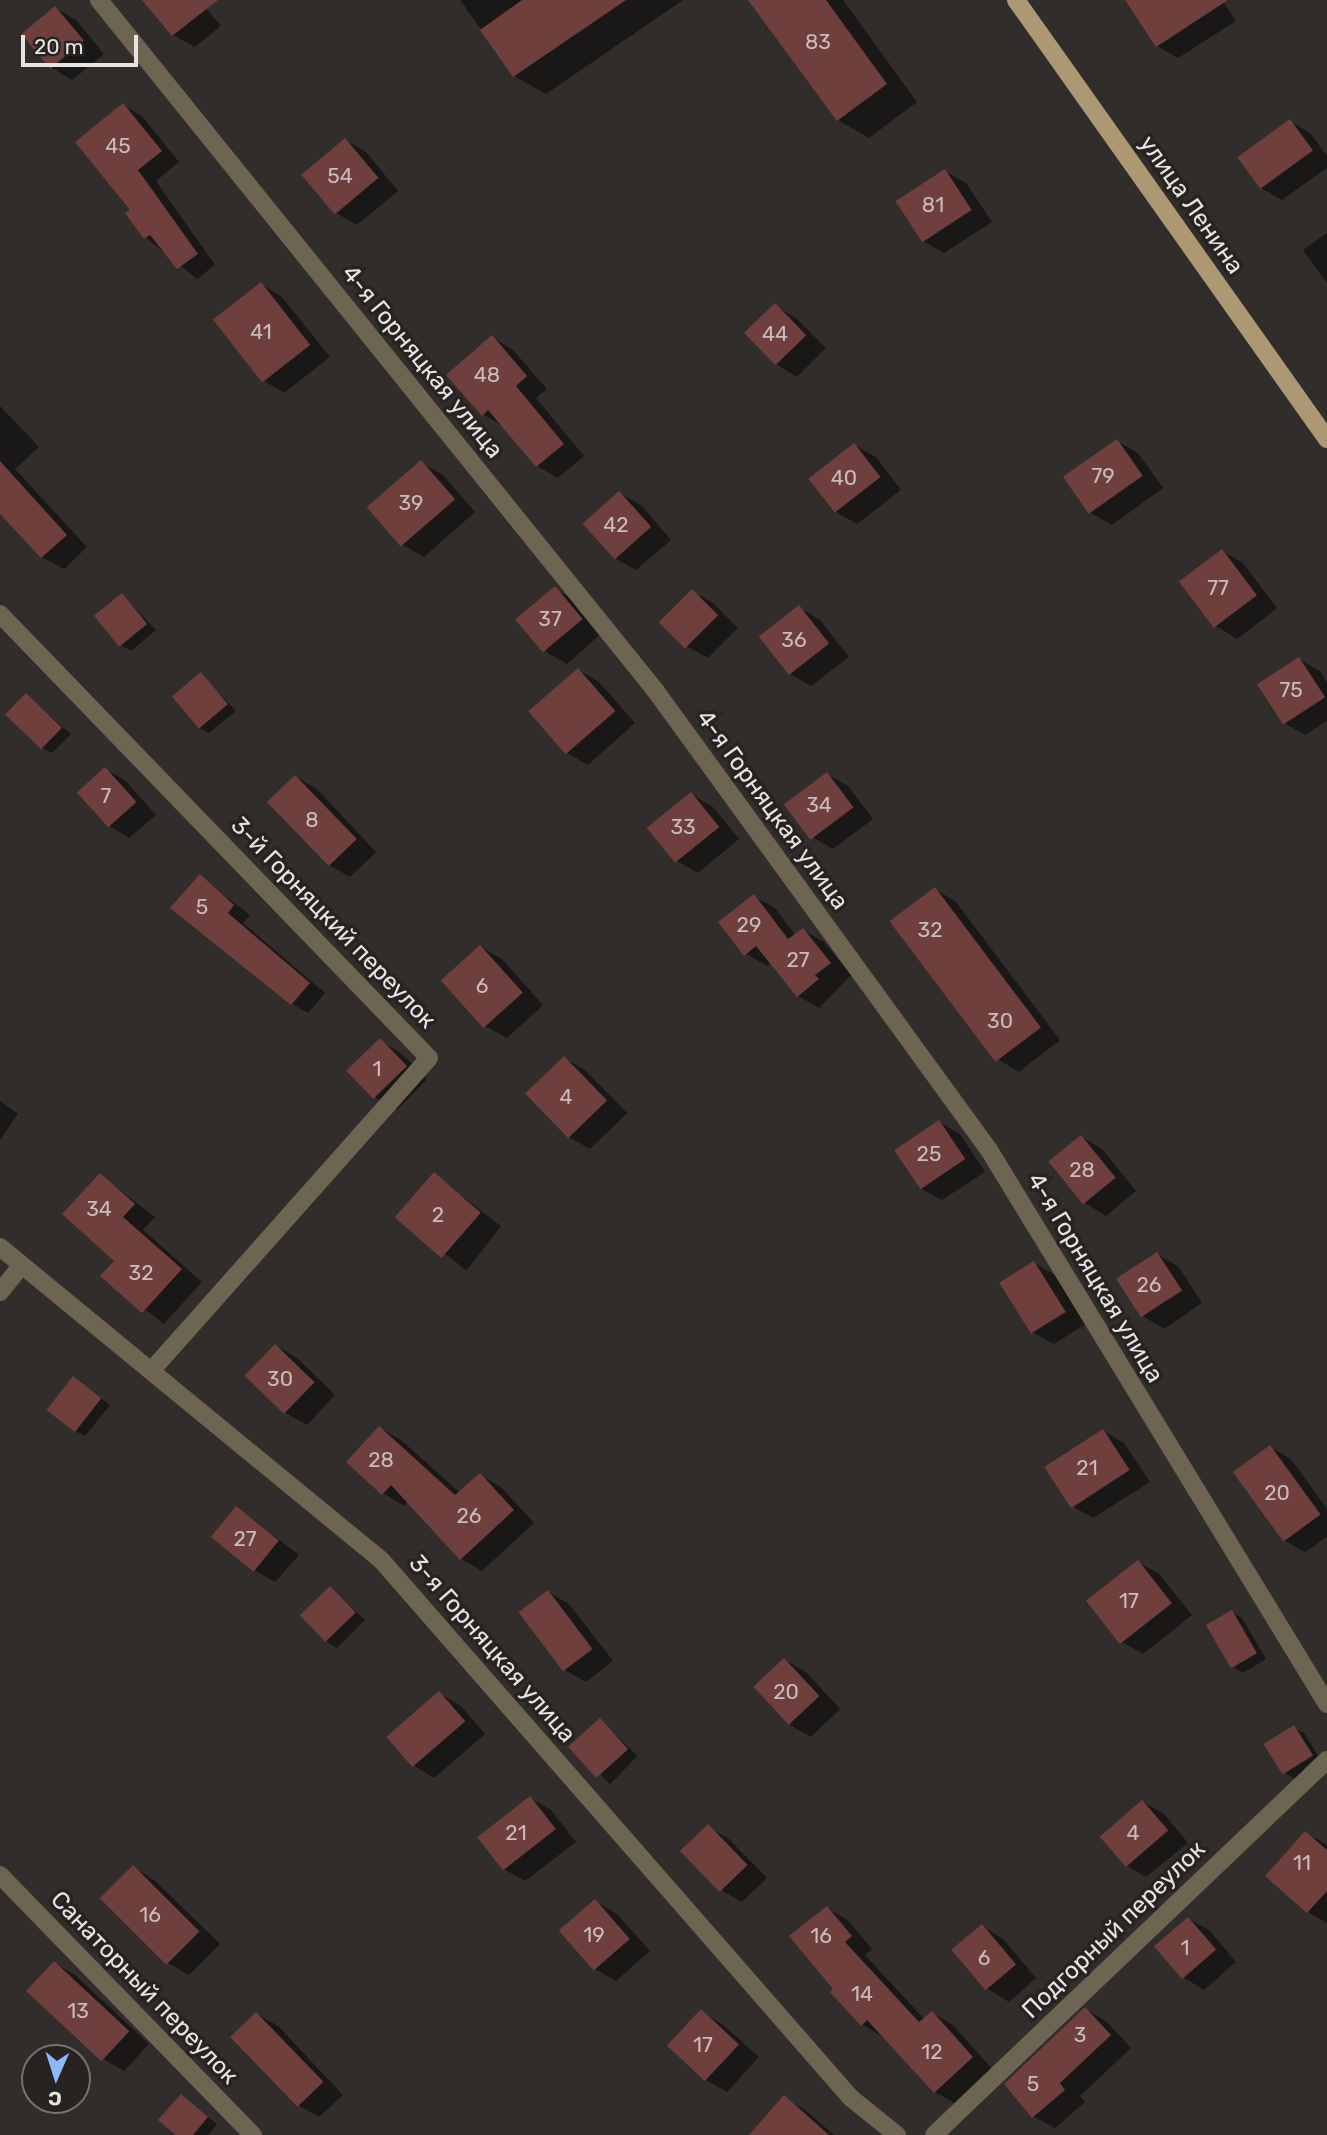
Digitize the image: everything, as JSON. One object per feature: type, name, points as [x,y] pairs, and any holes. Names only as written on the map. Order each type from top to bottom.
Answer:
[{"type":"main road","name":"улица Ленина","points":[[1016,0],[1327,439]]},
{"type":"street","name":"4-я Горняцкая улица","points":[[99,0],[655,690],[989,1150],[1327,1704]]},
{"type":"street","name":"3-й Горняцкий переулок","points":[[0,614],[429,1058],[153,1369]]},
{"type":"street","name":"3-я Горняцкая улица","points":[[0,1247],[20,1267],[153,1369],[382,1561],[851,2098],[897,2135]]},
{"type":"street","points":[[0,1292],[20,1267]]},
{"type":"street","name":"Подгорный переулок","points":[[934,2135],[1327,1760]]},
{"type":"street","name":"Санаторный переулок","points":[[0,1875],[253,2135]]},
{"type":"building","points":[[142,0],[218,0],[172,36]]},
{"type":"building","points":[[522,0],[626,0],[513,77],[480,30]]},
{"type":"building","points":[[748,0],[826,0],[887,84],[837,121]]},
{"type":"building","points":[[1125,0],[1228,0],[1156,47]]},
{"type":"building","points":[[55,6],[84,40],[50,69],[21,34]]},
{"type":"building","points":[[123,103],[162,151],[138,170],[198,254],[177,269],[150,235],[144,239],[125,213],[130,210],[75,142]]},
{"type":"building","points":[[1290,119],[1313,151],[1260,189],[1237,157]]},
{"type":"building","points":[[345,138],[378,178],[335,214],[301,175]]},
{"type":"building","points":[[945,169],[972,210],[922,242],[896,201]]},
{"type":"building","points":[[261,282],[310,345],[262,383],[213,320]]},
{"type":"building","points":[[775,303],[806,335],[775,365],[744,333]]},
{"type":"building","points":[[492,335],[527,376],[516,386],[564,444],[536,467],[488,410],[482,416],[446,375]]},
{"type":"building","points":[[1117,439],[1143,476],[1089,514],[1063,477]]},
{"type":"building","points":[[854,443],[880,477],[835,513],[808,479]]},
{"type":"building","points":[[421,460],[455,499],[401,546],[367,507]]},
{"type":"building","points":[[0,461],[67,535],[41,558],[0,514]]},
{"type":"building","points":[[619,491],[651,527],[615,559],[583,524]]},
{"type":"building","points":[[1222,549],[1257,595],[1214,628],[1179,581]]},
{"type":"building","points":[[555,586],[583,619],[543,652],[515,619]]},
{"type":"building","points":[[692,589],[718,615],[685,648],[659,622]]},
{"type":"building","points":[[122,593],[147,624],[119,647],[94,616]]},
{"type":"building","points":[[799,605],[829,644],[789,675],[759,636]]},
{"type":"building","points":[[1299,657],[1325,697],[1283,724],[1257,684]]},
{"type":"building","points":[[578,668],[615,711],[566,754],[528,711]]},
{"type":"building","points":[[201,672],[228,704],[199,729],[172,696]]},
{"type":"building","points":[[26,693],[62,728],[41,749],[5,715]]},
{"type":"building","points":[[105,767],[136,802],[108,827],[77,792]]},
{"type":"building","points":[[827,772],[853,807],[810,840],[784,804]]},
{"type":"building","points":[[295,775],[357,839],[329,866],[267,802]]},
{"type":"building","points":[[691,792],[719,827],[675,863],[647,828]]},
{"type":"building","points":[[200,874],[234,905],[228,913],[310,983],[291,1005],[170,908]]},
{"type":"building","points":[[935,887],[1041,1028],[995,1062],[889,921]]},
{"type":"building","points":[[754,894],[788,939],[803,928],[831,963],[815,975],[819,979],[797,997],[756,946],[744,956],[718,922]]},
{"type":"building","points":[[480,945],[523,993],[483,1028],[441,980]]},
{"type":"building","points":[[380,1038],[407,1066],[373,1099],[346,1071]]},
{"type":"building","points":[[564,1056],[607,1101],[568,1138],[525,1094]]},
{"type":"building","points":[[939,1120],[965,1159],[921,1189],[894,1150]]},
{"type":"building","points":[[1081,1135],[1116,1178],[1083,1204],[1048,1161]]},
{"type":"building","points":[[434,1172],[481,1213],[441,1258],[395,1217]]},
{"type":"building","points":[[100,1173],[135,1204],[123,1217],[182,1269],[142,1313],[100,1276],[114,1261],[62,1214]]},
{"type":"building","points":[[1157,1252],[1182,1291],[1141,1317],[1116,1279]]},
{"type":"building","points":[[1034,1261],[1066,1312],[1031,1334],[999,1283]]},
{"type":"building","points":[[275,1344],[315,1382],[284,1414],[244,1376]]},
{"type":"building","points":[[73,1376],[101,1398],[75,1432],[47,1410]]},
{"type":"building","points":[[379,1426],[455,1495],[480,1473],[514,1510],[460,1560],[391,1485],[382,1495],[346,1462]]},
{"type":"building","points":[[1103,1429],[1130,1470],[1071,1508],[1044,1467]]},
{"type":"building","points":[[1270,1445],[1321,1515],[1283,1542],[1233,1472]]},
{"type":"building","points":[[236,1506],[279,1541],[254,1572],[211,1537]]},
{"type":"building","points":[[1138,1560],[1172,1603],[1120,1644],[1086,1601]]},
{"type":"building","points":[[330,1586],[356,1613],[325,1642],[300,1615]]},
{"type":"building","points":[[548,1590],[593,1649],[563,1671],[518,1612]]},
{"type":"building","points":[[1232,1610],[1257,1653],[1231,1668],[1206,1625]]},
{"type":"building","points":[[784,1658],[819,1696],[789,1725],[753,1687]]},
{"type":"building","points":[[439,1691],[465,1721],[412,1767],[386,1737]]},
{"type":"building","points":[[600,1718],[628,1749],[596,1778],[568,1747]]},
{"type":"building","points":[[1294,1725],[1313,1756],[1283,1775],[1263,1744]]},
{"type":"building","points":[[530,1796],[556,1829],[503,1870],[477,1837]]},
{"type":"building","points":[[1142,1800],[1168,1830],[1126,1867],[1100,1837]]},
{"type":"building","points":[[708,1824],[748,1865],[720,1892],[680,1851]]},
{"type":"building","points":[[1305,1831],[1327,1850],[1327,1891],[1307,1913],[1265,1876]]},
{"type":"building","points":[[133,1865],[199,1931],[166,1965],[100,1898]]},
{"type":"building","points":[[595,1899],[630,1939],[594,1970],[559,1930]]},
{"type":"building","points":[[827,1906],[852,1936],[845,1942],[919,2022],[932,2011],[973,2057],[934,2093],[867,2020],[861,2026],[830,1992],[833,1989],[789,1936]]},
{"type":"building","points":[[1188,1917],[1216,1949],[1182,1979],[1154,1947]]},
{"type":"building","points":[[982,1924],[1016,1965],[985,1990],[951,1950]]},
{"type":"building","points":[[54,1961],[129,2031],[101,2061],[91,2052],[91,2044],[83,2044],[26,1991]]},
{"type":"building","points":[[1085,2007],[1111,2035],[1060,2083],[1065,2090],[1032,2118],[1004,2084]]},
{"type":"building","points":[[701,2009],[739,2044],[705,2081],[667,2046]]},
{"type":"building","points":[[256,2012],[323,2082],[297,2107],[230,2037]]},
{"type":"building","points":[[181,2094],[208,2117],[193,2135],[176,2135],[158,2120]]},
{"type":"building","points":[[784,2095],[829,2135],[749,2135]]}]
